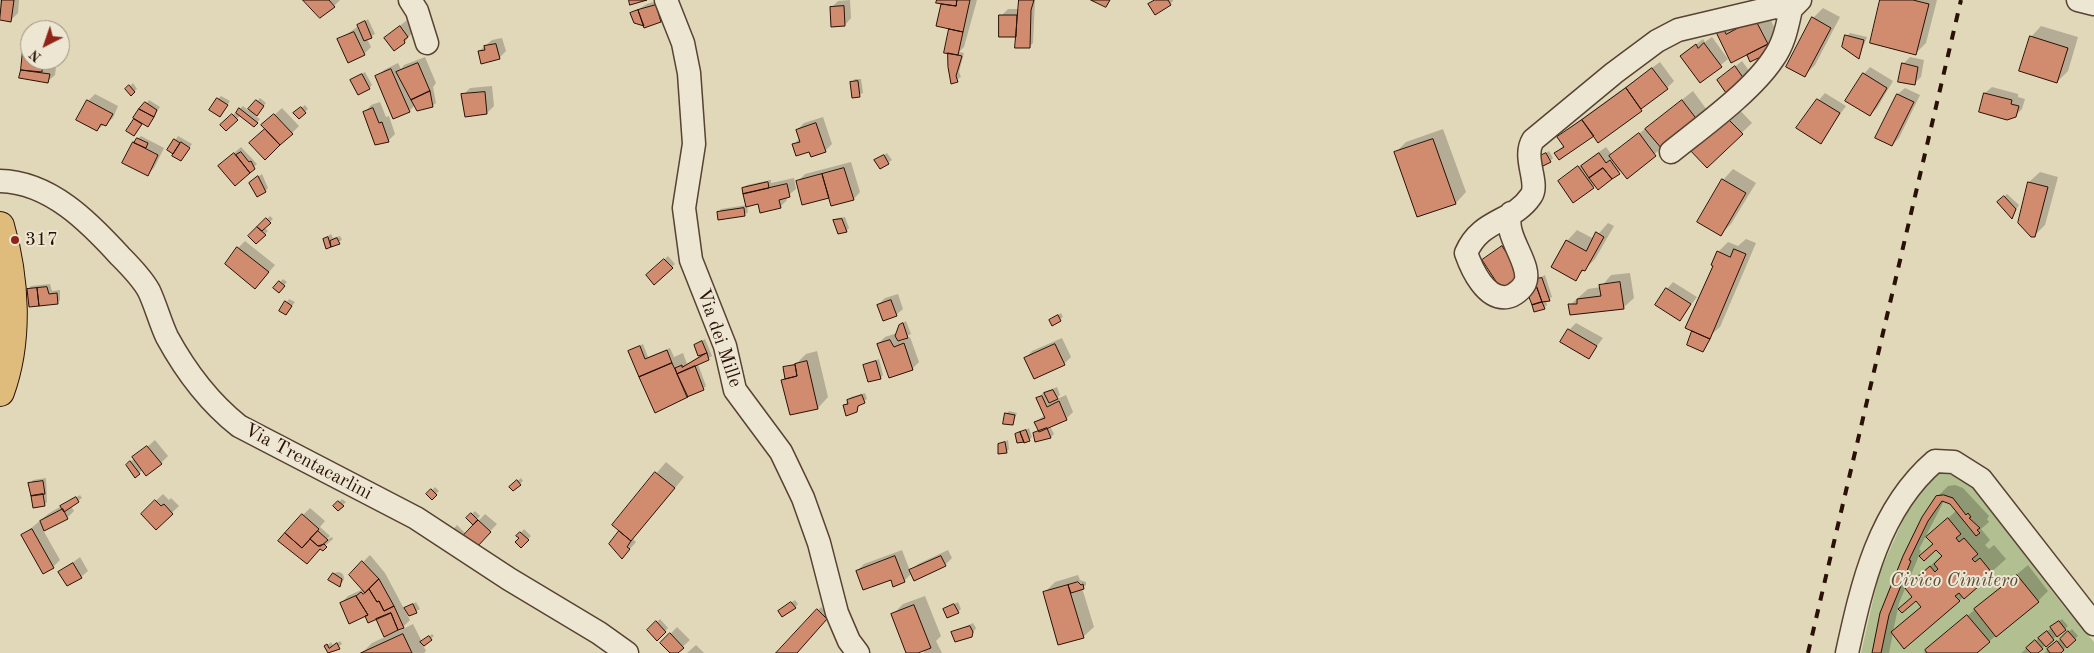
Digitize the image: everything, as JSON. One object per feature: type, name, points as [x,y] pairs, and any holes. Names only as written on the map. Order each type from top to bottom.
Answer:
[{"type":"main road","points":[[0,226],[11,288],[13,345],[0,392]]},
{"type":"street","points":[[410,0],[418,11],[427,43]]},
{"type":"street","name":"Via dei Mille","points":[[666,0],[683,43],[689,73],[694,144],[684,208],[691,260],[725,346],[736,390],[781,452],[803,498],[819,543],[837,613],[849,641],[858,653]]},
{"type":"street","points":[[2078,0],[2094,4]]},
{"type":"street","points":[[1511,213],[1531,196],[1533,191],[1528,158],[1529,147],[1533,140],[1614,73],[1657,41],[1671,34],[1703,24],[1796,4],[1784,38],[1773,59],[1733,101],[1671,152]]},
{"type":"street","name":"Via Trentacarlini","points":[[0,181],[24,185],[56,199],[74,211],[108,242],[149,291],[162,324],[180,359],[215,404],[239,426],[416,518],[509,579],[600,633],[627,653]]},
{"type":"street","points":[[1846,653],[1862,584],[1885,529],[1896,506],[1917,477],[1935,461],[1954,462],[1981,479],[2094,624]]},
{"type":"green space","name":"Civico Cimitero","points":[[1944,470],[1955,473],[1974,489],[2065,608],[2094,642],[2094,653],[1861,653],[1879,574],[1921,480]]},
{"type":"building","points":[[2,0],[14,0],[11,22],[0,20]]},
{"type":"building","points":[[303,0],[329,0],[335,7],[320,18]]},
{"type":"building","points":[[629,0],[647,0],[630,5]]},
{"type":"building","points":[[937,0],[957,0],[956,6],[936,3]]},
{"type":"building","points":[[957,0],[970,0],[963,32],[936,26],[941,4],[956,6]]},
{"type":"building","points":[[1019,0],[1034,0],[1031,10],[1030,48],[1015,48]]},
{"type":"building","points":[[1091,0],[1110,0],[1106,7]]},
{"type":"building","points":[[1155,0],[1168,0],[1171,5],[1155,15],[1148,4]]},
{"type":"building","points":[[1880,0],[1913,0],[1929,4],[1916,55],[1870,43]]},
{"type":"building","points":[[656,5],[661,22],[644,28],[638,10]]},
{"type":"building","points":[[844,6],[845,26],[831,27],[830,7]]},
{"type":"building","points":[[638,10],[644,26],[634,23],[630,13]]},
{"type":"building","points":[[999,15],[1017,15],[1016,37],[999,37]]},
{"type":"building","points":[[1812,17],[1831,28],[1805,77],[1786,67]]},
{"type":"building","points":[[1755,19],[1768,44],[1731,63],[1716,32],[1723,28],[1726,34]]},
{"type":"building","points":[[365,21],[372,38],[364,41],[357,25]]},
{"type":"building","points":[[400,26],[408,37],[404,40],[405,43],[394,51],[384,38]]},
{"type":"building","points":[[949,29],[963,32],[958,55],[944,53]]},
{"type":"building","points":[[354,32],[365,55],[348,63],[337,39]]},
{"type":"building","points":[[1845,35],[1864,40],[1859,59],[1842,47]]},
{"type":"building","points":[[2030,36],[2068,48],[2057,83],[2019,71]]},
{"type":"building","points":[[1704,43],[1722,67],[1700,83],[1680,56],[1696,44],[1698,48]]},
{"type":"building","points":[[496,44],[500,59],[481,64],[478,51],[485,50],[484,46]]},
{"type":"building","points":[[1767,45],[1771,52],[1750,62],[1747,55]]},
{"type":"building","points":[[948,53],[962,56],[956,76],[958,82],[951,84],[948,67]]},
{"type":"building","points":[[418,63],[430,91],[411,100],[396,72]]},
{"type":"building","points":[[1902,63],[1918,67],[1915,85],[1898,82]]},
{"type":"building","points":[[1735,66],[1744,79],[1726,93],[1717,80]]},
{"type":"building","points":[[1652,68],[1668,89],[1641,109],[1626,88]]},
{"type":"building","points":[[391,69],[410,112],[393,119],[375,76]]},
{"type":"building","points":[[21,70],[42,70],[42,72]]},
{"type":"building","points":[[21,70],[50,74],[48,83],[19,78]]},
{"type":"building","points":[[1863,73],[1887,88],[1870,116],[1845,101]]},
{"type":"building","points":[[362,74],[370,89],[358,95],[350,80]]},
{"type":"building","points":[[858,81],[860,97],[852,98],[850,82]]},
{"type":"building","points":[[129,85],[135,92],[131,96],[125,89]]},
{"type":"building","points":[[1626,88],[1642,111],[1598,143],[1582,120]]},
{"type":"building","points":[[430,91],[433,107],[417,111],[411,100]]},
{"type":"building","points":[[485,92],[487,114],[465,117],[461,94]]},
{"type":"building","points":[[1984,93],[2012,100],[2011,104],[2019,106],[2016,117],[2007,120],[1979,112]]},
{"type":"building","points":[[1897,94],[1914,102],[1892,146],[1875,138]]},
{"type":"building","points":[[217,98],[228,105],[220,117],[209,110]]},
{"type":"building","points":[[1817,99],[1840,113],[1821,144],[1796,128]]},
{"type":"building","points":[[87,100],[113,114],[106,126],[101,124],[97,131],[76,120]]},
{"type":"building","points":[[256,100],[264,106],[257,116],[248,109]]},
{"type":"building","points":[[1682,100],[1698,121],[1662,149],[1645,129]]},
{"type":"building","points":[[145,102],[157,110],[154,117],[139,109]]},
{"type":"building","points":[[301,107],[306,113],[299,119],[293,113]]},
{"type":"building","points":[[239,108],[258,123],[254,127],[236,113]]},
{"type":"building","points":[[373,108],[379,123],[382,122],[389,142],[375,145],[363,112]]},
{"type":"building","points":[[139,109],[154,117],[148,127],[133,118]]},
{"type":"building","points":[[232,114],[238,120],[226,131],[220,125]]},
{"type":"building","points":[[274,114],[293,134],[280,145],[261,125]]},
{"type":"building","points":[[1723,114],[1743,134],[1707,168],[1688,148]]},
{"type":"building","points":[[134,119],[142,124],[134,136],[126,131]]},
{"type":"building","points":[[1582,120],[1594,136],[1559,160],[1554,153],[1564,147],[1557,137]]},
{"type":"building","points":[[816,123],[826,152],[811,157],[809,152],[796,156],[792,144],[800,142],[796,130]]},
{"type":"building","points":[[265,129],[280,145],[265,160],[249,143]]},
{"type":"building","points":[[1639,133],[1656,156],[1627,179],[1609,156]]},
{"type":"building","points":[[137,138],[148,143],[146,148],[134,143]]},
{"type":"building","points":[[174,139],[180,143],[173,154],[167,150]]},
{"type":"building","points":[[1433,139],[1456,204],[1417,217],[1394,152]]},
{"type":"building","points":[[133,142],[158,155],[148,176],[122,163]]},
{"type":"building","points":[[181,142],[190,148],[181,161],[172,156]]},
{"type":"building","points":[[241,152],[249,162],[251,161],[255,169],[250,173],[236,155]]},
{"type":"building","points":[[234,153],[250,173],[235,186],[218,166]]},
{"type":"building","points":[[1546,153],[1551,162],[1543,166],[1538,157]]},
{"type":"building","points":[[1599,153],[1606,163],[1610,160],[1620,174],[1612,179],[1603,168],[1589,178],[1581,166]]},
{"type":"building","points":[[884,155],[889,164],[880,169],[874,160]]},
{"type":"building","points":[[1578,166],[1594,188],[1573,203],[1558,181]]},
{"type":"building","points":[[844,168],[854,200],[831,206],[822,174]]},
{"type":"building","points":[[1603,168],[1612,179],[1598,190],[1589,178]]},
{"type":"building","points":[[822,174],[829,198],[802,205],[796,181]]},
{"type":"building","points":[[258,176],[266,192],[257,197],[249,183]]},
{"type":"building","points":[[1722,179],[1746,193],[1721,236],[1697,222]]},
{"type":"building","points":[[768,182],[769,188],[743,194],[742,188]]},
{"type":"building","points":[[2028,182],[2048,187],[2035,237],[2031,237],[2018,223]]},
{"type":"building","points":[[787,184],[790,197],[779,200],[781,208],[760,213],[758,204],[746,207],[743,194]]},
{"type":"building","points":[[2004,196],[2016,209],[2012,219],[1997,202]]},
{"type":"building","points":[[744,208],[745,216],[718,220],[717,212]]},
{"type":"building","points":[[266,218],[271,223],[262,231],[257,227]]},
{"type":"building","points":[[842,219],[847,232],[838,234],[833,220]]},
{"type":"building","points":[[257,227],[266,235],[256,244],[248,236]]},
{"type":"building","points":[[1596,232],[1604,237],[1585,271],[1582,270],[1576,281],[1551,267],[1566,240],[1586,251]]},
{"type":"building","points":[[328,237],[331,247],[326,249],[323,239]]},
{"type":"building","points":[[337,238],[340,244],[331,247],[330,241]]},
{"type":"building","points":[[1502,246],[1516,267],[1513,269],[1518,277],[1501,289],[1482,260]]},
{"type":"building","points":[[237,247],[269,272],[255,289],[225,264]]},
{"type":"building","points":[[1734,249],[1746,254],[1710,339],[1685,328],[1713,266],[1711,265],[1717,251],[1730,257]]},
{"type":"building","points":[[664,259],[673,268],[654,285],[646,275]]},
{"type":"building","points":[[1542,278],[1550,301],[1542,302],[1534,279]]},
{"type":"building","points":[[279,281],[285,286],[279,293],[273,288]]},
{"type":"building","points":[[1620,282],[1624,309],[1570,315],[1568,304],[1577,304],[1577,299],[1601,296],[1599,285]]},
{"type":"building","points":[[47,287],[49,294],[57,293],[58,304],[39,306],[37,288]]},
{"type":"building","points":[[37,288],[39,306],[29,307],[27,289]]},
{"type":"building","points":[[1537,288],[1542,302],[1532,305],[1527,292]]},
{"type":"building","points":[[1666,288],[1691,304],[1680,321],[1655,305]]},
{"type":"building","points":[[891,300],[897,316],[883,321],[877,305]]},
{"type":"building","points":[[285,301],[292,306],[286,315],[279,311]]},
{"type":"building","points":[[1542,302],[1545,309],[1534,312],[1532,305]]},
{"type":"building","points":[[1058,315],[1061,321],[1052,326],[1049,320]]},
{"type":"building","points":[[903,323],[908,338],[898,341],[895,336],[899,325]]},
{"type":"building","points":[[1568,329],[1597,346],[1589,359],[1560,342]]},
{"type":"building","points":[[1692,331],[1710,339],[1703,352],[1687,345]]},
{"type":"building","points":[[890,340],[894,347],[904,343],[913,370],[889,378],[877,344]]},
{"type":"building","points":[[702,341],[707,353],[698,356],[694,345]]},
{"type":"building","points":[[1055,344],[1065,365],[1034,379],[1024,358]]},
{"type":"building","points":[[640,346],[645,359],[667,350],[672,363],[639,377],[628,351]]},
{"type":"building","points":[[707,353],[709,360],[677,374],[675,368],[682,365],[682,367]]},
{"type":"building","points":[[807,361],[818,409],[790,415],[781,380],[797,376],[795,364]]},
{"type":"building","points":[[876,361],[881,379],[868,382],[863,365]]},
{"type":"building","points":[[672,363],[688,397],[655,413],[639,377]]},
{"type":"building","points":[[795,365],[797,376],[785,379],[783,367]]},
{"type":"building","points":[[695,366],[704,390],[687,397],[677,374]]},
{"type":"building","points":[[1053,390],[1058,399],[1049,403],[1044,393]]},
{"type":"building","points":[[862,395],[865,403],[858,406],[857,412],[846,416],[843,405],[848,404],[847,400]]},
{"type":"building","points":[[1042,396],[1047,407],[1059,401],[1067,420],[1039,432],[1034,422],[1045,418],[1036,398]]},
{"type":"building","points":[[1005,413],[1015,415],[1013,425],[1003,424]]},
{"type":"building","points":[[1047,428],[1051,438],[1035,442],[1033,433]]},
{"type":"building","points":[[1026,430],[1030,441],[1024,443],[1020,432]]},
{"type":"building","points":[[1020,432],[1024,442],[1017,443],[1015,434]]},
{"type":"building","points":[[1005,442],[1007,453],[998,454],[998,444]]},
{"type":"building","points":[[147,446],[162,464],[146,476],[132,457]]},
{"type":"building","points":[[130,461],[140,474],[135,478],[126,465]]},
{"type":"building","points":[[655,472],[675,488],[631,541],[612,525]]},
{"type":"building","points":[[517,480],[521,485],[513,491],[509,487]]},
{"type":"building","points":[[43,481],[45,494],[31,496],[28,483]]},
{"type":"building","points":[[431,489],[437,495],[432,500],[426,494]]},
{"type":"building","points":[[43,494],[45,506],[33,508],[31,496]]},
{"type":"building","points":[[1944,495],[1953,498],[1966,515],[1968,513],[1971,517],[1969,518],[1980,528],[1977,530],[1980,533],[1976,536],[1950,504],[1942,501],[1928,521],[1909,560],[1911,561],[1889,615],[1881,653],[1872,653],[1880,613],[1903,556],[1922,517],[1936,496]]},
{"type":"building","points":[[76,497],[79,502],[64,512],[60,506]]},
{"type":"building","points":[[155,500],[161,506],[164,504],[173,514],[156,530],[141,514]]},
{"type":"building","points":[[338,501],[344,506],[338,511],[333,506]]},
{"type":"building","points":[[63,509],[68,519],[44,531],[40,521]]},
{"type":"building","points":[[471,513],[478,520],[473,525],[466,518]]},
{"type":"building","points":[[302,514],[319,529],[302,548],[285,533]]},
{"type":"building","points":[[1948,518],[1961,534],[1956,538],[1959,542],[1964,538],[1978,554],[1972,559],[1975,562],[1980,558],[1993,574],[1964,599],[1959,593],[1955,596],[1960,601],[1904,649],[1891,632],[1921,607],[1916,601],[1902,613],[1898,609],[1912,597],[1905,588],[1930,566],[1935,572],[1938,569],[1934,564],[1942,556],[1936,550],[1924,561],[1919,556],[1933,544],[1926,537]]},
{"type":"building","points":[[478,520],[491,532],[476,548],[463,536]]},
{"type":"building","points":[[32,529],[54,568],[43,574],[21,535]]},
{"type":"building","points":[[318,531],[328,540],[321,546],[318,546],[310,539]]},
{"type":"building","points":[[619,531],[631,541],[627,547],[630,549],[622,559],[609,544]]},
{"type":"building","points":[[520,532],[529,540],[521,548],[515,542],[519,538],[516,536]]},
{"type":"building","points":[[285,533],[302,548],[310,539],[318,546],[324,544],[327,547],[323,551],[320,549],[307,564],[278,541]]},
{"type":"building","points":[[895,556],[905,582],[893,587],[891,580],[863,590],[856,571]]},
{"type":"building","points":[[941,556],[946,566],[914,581],[909,570]]},
{"type":"building","points":[[362,561],[379,579],[365,593],[349,575]]},
{"type":"building","points":[[73,563],[82,578],[67,586],[58,572]]},
{"type":"building","points":[[333,573],[342,579],[340,587],[328,580]]},
{"type":"building","points":[[2017,575],[2039,602],[1996,637],[1974,609]]},
{"type":"building","points":[[379,579],[394,606],[384,611],[379,601],[377,602],[369,589]]},
{"type":"building","points":[[1078,582],[1081,585],[1083,584],[1084,589],[1071,593],[1068,585]]},
{"type":"building","points":[[1068,585],[1084,638],[1058,645],[1043,592]]},
{"type":"building","points":[[369,589],[377,602],[379,601],[384,611],[394,606],[404,628],[398,630],[391,613],[368,623],[365,616],[368,615],[356,596],[361,592],[363,594]]},
{"type":"building","points":[[356,596],[368,615],[349,624],[340,603]]},
{"type":"building","points":[[791,602],[796,608],[782,617],[778,611]]},
{"type":"building","points":[[413,604],[417,613],[409,616],[404,608]]},
{"type":"building","points":[[954,604],[959,613],[947,618],[943,609]]},
{"type":"building","points":[[914,605],[931,648],[918,653],[906,653],[891,614]]},
{"type":"building","points":[[817,609],[827,619],[797,653],[776,653]]},
{"type":"building","points":[[391,613],[398,630],[384,637],[376,619]]},
{"type":"building","points":[[1967,615],[1990,642],[1977,653],[1927,653],[1925,650]]},
{"type":"building","points":[[656,621],[666,632],[657,641],[647,630]]},
{"type":"building","points":[[2059,621],[2066,630],[2057,637],[2050,627]]},
{"type":"building","points":[[970,626],[973,632],[972,637],[955,642],[951,632]]},
{"type":"building","points":[[2047,631],[2054,640],[2046,647],[2038,638]]},
{"type":"building","points":[[2068,631],[2076,640],[2067,648],[2060,639]]},
{"type":"building","points":[[670,633],[684,648],[678,653],[670,653],[660,643]]},
{"type":"building","points":[[403,634],[412,653],[361,653]]},
{"type":"building","points":[[429,636],[432,640],[424,646],[420,642]]},
{"type":"building","points":[[2035,640],[2043,649],[2038,653],[2031,653],[2026,648]]},
{"type":"building","points":[[2057,641],[2064,650],[2061,653],[2050,653],[2047,649]]},
{"type":"building","points":[[337,643],[340,649],[328,653],[324,646],[327,644],[329,648]]},
{"type":"railway","points":[[1808,653],[1961,0]]},
{"type":"place","name":"317","points":[[15,240]]}]
